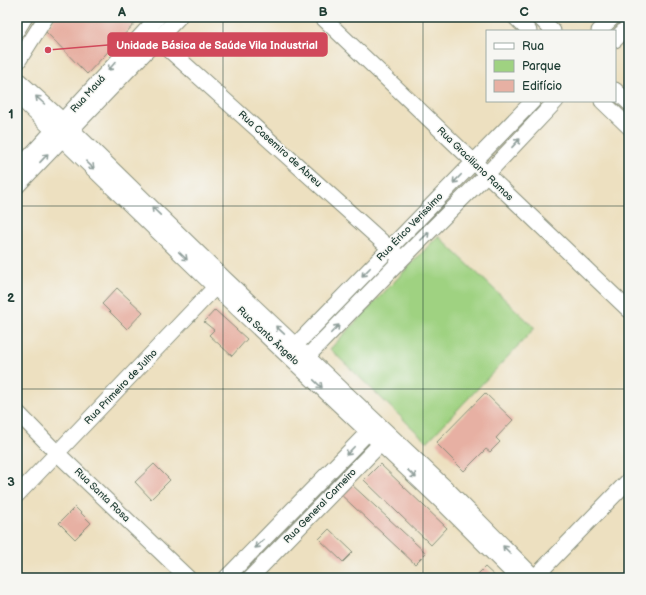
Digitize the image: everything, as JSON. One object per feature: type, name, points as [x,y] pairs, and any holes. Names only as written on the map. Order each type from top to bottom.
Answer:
[{"type":"street","points":[[17,30],[25,17]]},
{"type":"street","points":[[17,63],[46,17]]},
{"type":"street","name":"Rua Mauá","points":[[17,170],[63,129],[151,35],[158,17]]},
{"type":"street","points":[[151,35],[179,17]]},
{"type":"street","name":"Rua Graciliano Ramos","points":[[322,17],[629,310]]},
{"type":"street","points":[[515,17],[528,30]]},
{"type":"street","points":[[539,17],[552,30]]},
{"type":"street","points":[[600,30],[612,17]]},
{"type":"street","points":[[616,39],[629,25]]},
{"type":"street","name":"Rua Casemiro de Abreu","points":[[151,35],[402,260]]},
{"type":"street","name":"Rua Santo Ângelo","points":[[17,79],[63,129],[220,283],[446,497],[518,578]]},
{"type":"street","points":[[616,91],[629,103]]},
{"type":"street","name":"Rua Santo Ângelo","points":[[17,95],[63,129]]},
{"type":"street","name":"Rua Érico Verissimo","points":[[291,350],[532,102]]},
{"type":"street","points":[[304,361],[486,175],[555,102]]},
{"type":"street","points":[[603,102],[629,127]]},
{"type":"street","points":[[17,186],[63,129]]},
{"type":"street","name":"Rua Primeiro de Julho","points":[[17,495],[220,283]]},
{"type":"street","name":"Rua Santa Rosa","points":[[17,412],[57,453],[188,578]]},
{"type":"street","points":[[226,578],[373,427]]},
{"type":"street","name":"Rua General Carneiro","points":[[250,578],[386,439]]},
{"type":"street","points":[[446,497],[535,578],[629,480]]},
{"type":"green space","points":[[438,236],[535,328],[427,442],[330,349]]},
{"type":"building","points":[[55,17],[135,17],[138,20],[87,74],[45,31]]},
{"type":"building","points":[[117,288],[143,312],[127,329],[102,304]]},
{"type":"building","points":[[215,310],[247,339],[232,356],[209,335],[214,330],[204,322]]},
{"type":"building","points":[[485,393],[513,420],[496,438],[500,442],[490,452],[486,449],[464,471],[436,443]]},
{"type":"building","points":[[154,464],[170,480],[151,499],[135,482]]},
{"type":"building","points":[[380,464],[447,528],[431,545],[364,480]]},
{"type":"building","points":[[351,484],[426,553],[415,564],[338,492]]},
{"type":"building","points":[[75,507],[91,523],[75,539],[59,523]]},
{"type":"building","points":[[329,529],[353,552],[343,562],[319,539]]},
{"type":"building","points":[[485,567],[497,578],[474,578]]},
{"type":"place","name":"Unidade Básica de Saúde Vila Industrial","points":[[48,50]]}]
